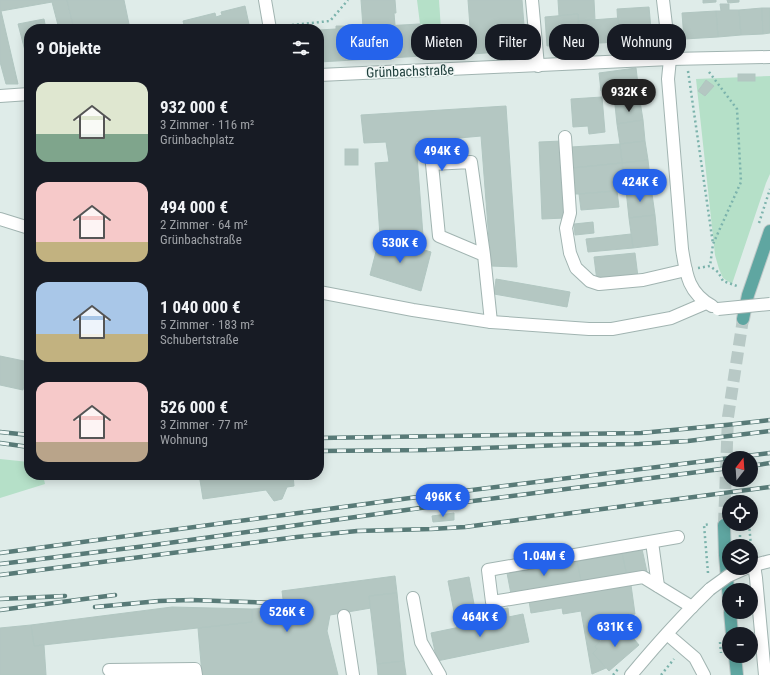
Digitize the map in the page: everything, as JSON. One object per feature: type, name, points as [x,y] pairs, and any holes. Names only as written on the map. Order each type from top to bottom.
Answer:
[{"type":"main road","points":[[743,320],[748,295],[770,231]]},
{"type":"main road","points":[[717,524],[725,555],[727,583]]},
{"type":"main road","points":[[736,663],[737,675]]},
{"type":"street","points":[[265,0],[269,24]]},
{"type":"street","points":[[532,0],[538,66]]},
{"type":"street","points":[[663,0],[666,24]]},
{"type":"street","name":"Grünbachstraße","points":[[686,58],[770,58]]},
{"type":"street","name":"Grünbachstraße","points":[[324,75],[651,60]]},
{"type":"street","points":[[670,60],[668,79],[682,249],[691,287],[697,296],[706,303],[718,309],[770,304]]},
{"type":"street","points":[[0,96],[24,94]]},
{"type":"street","points":[[565,137],[570,213],[566,228],[570,253],[576,268],[590,281],[599,284],[643,280],[686,270]]},
{"type":"street","points":[[484,255],[439,236],[432,164],[470,162],[484,255],[491,322]]},
{"type":"street","points":[[0,219],[24,226]]},
{"type":"street","points":[[324,293],[413,310],[491,322],[589,329],[612,328],[671,318],[706,303]]},
{"type":"street","points":[[678,537],[488,570],[492,602],[643,577],[692,607]]},
{"type":"street","points":[[652,542],[658,586]]},
{"type":"street","points":[[758,564],[770,561]]},
{"type":"street","points":[[631,675],[692,607],[709,583],[730,575]]},
{"type":"street","points":[[754,575],[756,578],[765,675]]},
{"type":"street","points":[[413,598],[421,642],[440,675]]},
{"type":"street","points":[[344,616],[353,675]]},
{"type":"street","points":[[667,634],[696,658],[704,675]]},
{"type":"street","points":[[109,670],[195,669],[196,675]]},
{"type":"path","points":[[304,24],[330,21],[348,0]]},
{"type":"path","points":[[686,58],[713,244],[710,266]]},
{"type":"path","points":[[708,70],[737,109],[741,182],[713,244]]},
{"type":"path","points":[[686,270],[710,266],[718,272],[724,281],[738,287]]},
{"type":"path","points":[[709,583],[704,525],[717,524]]},
{"type":"green space","points":[[417,0],[439,0],[441,24],[420,24]]},
{"type":"green space","points":[[770,76],[770,174],[732,284],[723,278],[715,255],[696,79]]},
{"type":"green space","points":[[0,459],[24,461],[24,480],[44,480],[45,484],[0,498]]},
{"type":"building","points":[[0,0],[67,0],[73,24],[58,24],[52,2],[1,11],[18,84],[6,84],[0,62]]},
{"type":"building","points":[[67,0],[124,0],[129,24],[73,24]]},
{"type":"building","points":[[361,0],[395,0],[395,24],[363,24]]},
{"type":"building","points":[[468,0],[522,0],[524,24],[485,24],[485,53],[477,54],[477,24],[470,24]]},
{"type":"building","points":[[558,0],[594,0],[595,20],[578,21],[578,14],[559,16]]},
{"type":"building","points":[[703,0],[716,0],[716,2],[703,3]]},
{"type":"building","points":[[727,0],[739,0],[739,2],[728,3]]},
{"type":"building","points":[[720,4],[729,4],[729,10],[739,10],[741,35],[718,37],[716,11],[721,11]]},
{"type":"building","points":[[245,6],[249,24],[184,24],[183,21],[215,13],[216,17],[222,15],[221,12]]},
{"type":"building","points":[[649,7],[651,24],[618,24],[617,9]]},
{"type":"building","points":[[762,8],[763,34],[741,35],[739,10]]},
{"type":"building","points":[[762,8],[770,8],[770,33],[763,34]]},
{"type":"building","points":[[716,11],[718,37],[686,39],[686,24],[683,24],[682,13]]},
{"type":"building","points":[[578,14],[579,24],[549,24],[549,46],[547,46],[545,17]]},
{"type":"building","points":[[618,18],[618,24],[607,24],[607,43],[599,43],[599,24],[578,24],[578,21]]},
{"type":"building","points":[[44,19],[45,24],[24,24],[24,47],[18,24]]},
{"type":"building","points":[[411,24],[411,57],[403,57],[403,25]]},
{"type":"building","points":[[336,29],[336,60],[354,60],[324,62],[324,30]]},
{"type":"building","points":[[636,68],[640,101],[615,105],[613,89],[601,91],[599,73]]},
{"type":"building","points":[[738,74],[755,74],[755,81],[738,81]]},
{"type":"building","points":[[706,80],[714,86],[705,96],[698,91]]},
{"type":"building","points":[[602,97],[605,132],[589,134],[588,126],[573,127],[571,99]]},
{"type":"building","points":[[640,101],[643,120],[617,124],[615,105]]},
{"type":"building","points":[[506,106],[517,267],[491,266],[481,136],[416,142],[424,249],[380,236],[375,163],[389,162],[386,142],[364,143],[361,115]]},
{"type":"building","points":[[643,120],[645,141],[620,144],[617,124]]},
{"type":"building","points":[[562,141],[565,218],[542,219],[539,142]]},
{"type":"building","points":[[645,141],[648,160],[622,163],[620,144]]},
{"type":"building","points":[[620,144],[622,163],[572,168],[571,147]]},
{"type":"building","points":[[345,149],[358,149],[358,165],[345,165]]},
{"type":"building","points":[[648,160],[651,187],[626,190],[622,163]]},
{"type":"building","points":[[622,163],[626,190],[574,194],[572,168]]},
{"type":"building","points":[[651,187],[655,215],[629,218],[626,190]]},
{"type":"building","points":[[617,191],[619,207],[581,210],[579,194]]},
{"type":"building","points":[[655,215],[658,245],[633,248],[629,218]]},
{"type":"building","points":[[593,222],[594,233],[575,235],[574,224]]},
{"type":"building","points":[[631,234],[633,248],[588,252],[586,239]]},
{"type":"building","points":[[380,236],[431,252],[421,291],[370,275]]},
{"type":"building","points":[[635,253],[638,277],[597,281],[594,257]]},
{"type":"building","points":[[496,279],[570,292],[567,307],[494,294]]},
{"type":"building","points":[[0,356],[24,361],[23,390],[0,385]]},
{"type":"building","points":[[200,480],[293,480],[294,486],[287,487],[282,499],[274,501],[266,490],[203,499]]},
{"type":"building","points":[[454,513],[454,520],[433,522],[432,516]]},
{"type":"building","points":[[622,549],[627,576],[581,584],[576,558]]},
{"type":"building","points":[[642,549],[647,572],[627,576],[622,553]]},
{"type":"building","points":[[577,561],[581,581],[511,594],[507,573]]},
{"type":"building","points":[[395,576],[397,593],[369,596],[371,608],[330,615],[327,631],[338,675],[202,675],[198,628],[252,622],[252,609],[284,607],[282,591]]},
{"type":"building","points":[[469,577],[476,615],[508,608],[509,617],[457,627],[448,581]]},
{"type":"building","points":[[631,585],[635,614],[597,620],[600,641],[595,646],[597,649],[593,653],[606,668],[592,674],[581,611],[563,614],[562,608],[531,613],[529,601]]},
{"type":"building","points":[[397,593],[404,661],[377,664],[369,596]]},
{"type":"building","points":[[172,607],[252,609],[252,622],[34,646],[31,625]]},
{"type":"building","points":[[523,614],[529,642],[437,661],[431,633]]},
{"type":"building","points":[[31,625],[34,646],[44,645],[46,675],[0,675],[0,628]]},
{"type":"building","points":[[623,626],[639,645],[609,671],[593,653],[597,649],[595,646],[605,637],[608,640]]},
{"type":"building","points":[[404,661],[406,675],[378,675],[377,664]]},
{"type":"tunnel","points":[[725,495],[728,417],[743,319]]},
{"type":"railway","points":[[324,438],[641,433],[770,420]]},
{"type":"railway","points":[[324,451],[426,450],[639,444],[688,441],[770,431]]},
{"type":"railway","points":[[0,432],[24,434]]},
{"type":"railway","points":[[0,443],[24,446]]},
{"type":"railway","points":[[0,553],[440,494],[770,453]]},
{"type":"railway","points":[[758,465],[770,463]]},
{"type":"railway","points":[[0,564],[154,545],[442,505],[722,469]]},
{"type":"railway","points":[[0,575],[297,537],[357,531],[465,527],[770,487]]},
{"type":"railway","points":[[0,610],[115,595]]},
{"type":"railway","points":[[0,599],[65,596]]},
{"type":"railway","points":[[95,607],[159,601],[191,600],[276,603]]}]
